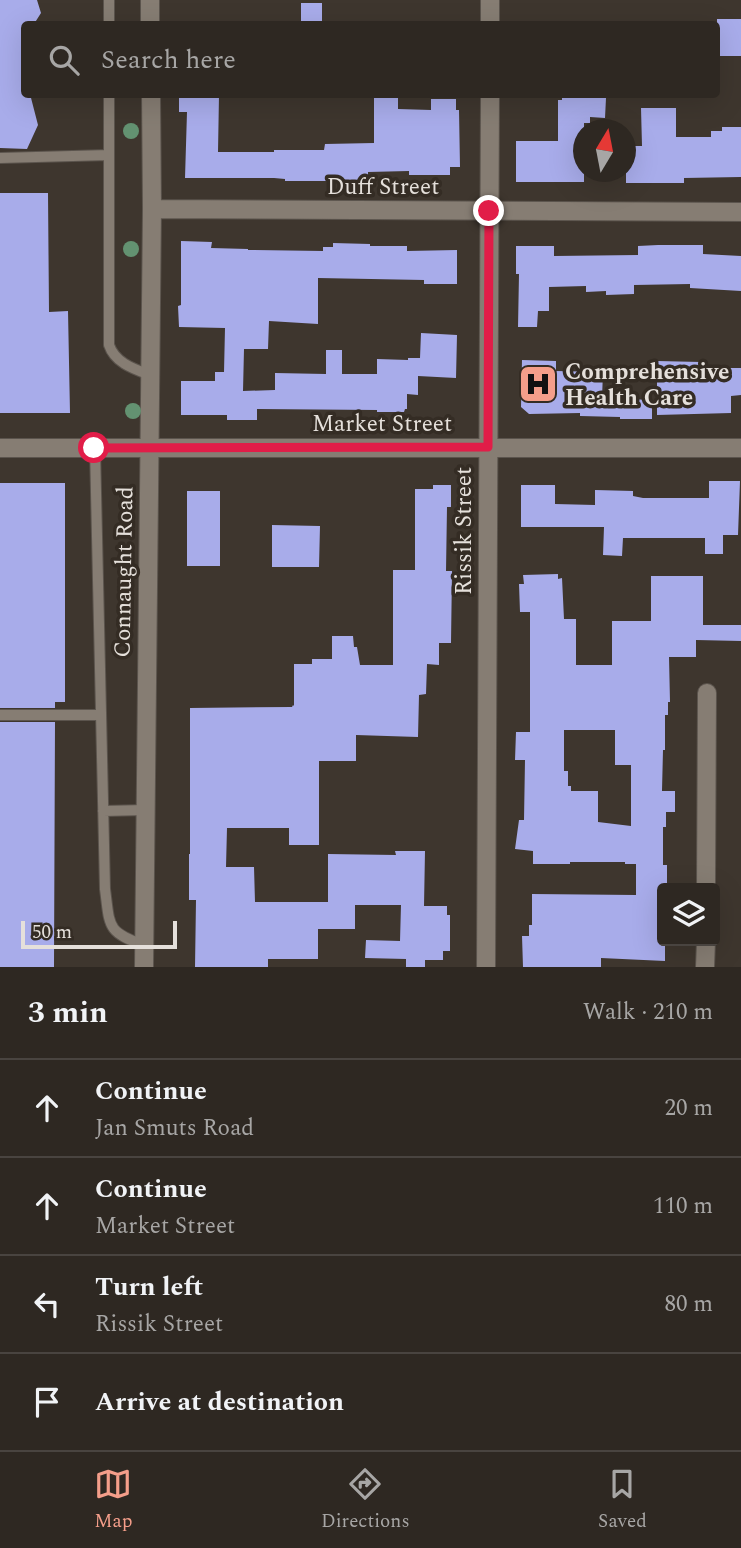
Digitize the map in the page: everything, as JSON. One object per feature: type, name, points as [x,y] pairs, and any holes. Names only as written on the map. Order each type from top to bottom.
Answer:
[{"type":"street","points":[[150,0],[150,21]]},
{"type":"street","points":[[490,0],[490,21]]},
{"type":"street","name":"Connaught Road","points":[[144,967],[151,98]]},
{"type":"street","name":"Rissik Street","points":[[486,967],[490,98]]},
{"type":"street","name":"Duff Street","points":[[152,209],[741,212]]},
{"type":"street","name":"Market Street","points":[[0,448],[741,448]]},
{"type":"street","points":[[706,883],[707,692]]},
{"type":"street","points":[[705,946],[705,967]]},
{"type":"lane","points":[[109,0],[109,21]]},
{"type":"lane","points":[[109,98],[110,345],[112,351],[127,365],[150,376]]},
{"type":"lane","points":[[0,158],[109,155]]},
{"type":"lane","points":[[94,448],[105,889],[109,919],[114,930],[123,938],[144,945]]},
{"type":"lane","points":[[0,715],[101,715]]},
{"type":"lane","points":[[103,811],[145,810]]},
{"type":"building","points":[[0,0],[37,0],[41,13],[36,21],[21,21],[21,98],[31,98],[38,125],[27,149],[0,148]]},
{"type":"building","points":[[301,3],[322,3],[322,21],[301,21]]},
{"type":"building","points":[[741,19],[741,56],[720,56],[720,21],[717,21]]},
{"type":"building","points":[[179,98],[219,98],[218,152],[324,150],[325,144],[374,143],[374,98],[398,98],[398,109],[431,110],[431,99],[456,99],[456,110],[459,110],[460,167],[450,167],[450,175],[409,175],[409,171],[368,172],[368,178],[358,181],[185,178],[187,112],[179,112]]},
{"type":"building","points":[[606,98],[605,118],[573,119],[573,182],[516,182],[516,141],[558,141],[558,100]]},
{"type":"building","points":[[641,108],[676,108],[676,137],[711,137],[711,131],[722,131],[722,127],[741,127],[741,177],[684,178],[684,183],[626,183],[636,182],[636,146],[642,146]]},
{"type":"building","points":[[0,193],[48,193],[49,312],[68,311],[70,413],[0,413]]},
{"type":"building","points":[[181,241],[212,242],[211,248],[248,250],[323,251],[323,247],[333,247],[333,243],[407,246],[407,251],[457,250],[457,284],[424,284],[424,280],[318,278],[318,324],[269,321],[268,349],[244,349],[243,391],[275,390],[275,373],[326,374],[326,350],[342,350],[342,374],[377,374],[377,359],[420,358],[421,333],[457,335],[456,378],[418,376],[418,395],[407,394],[407,409],[404,412],[257,409],[257,420],[227,420],[227,415],[181,415],[181,381],[215,381],[215,372],[224,372],[225,328],[179,327]]},
{"type":"building","points":[[703,245],[703,254],[741,256],[741,291],[690,288],[690,284],[634,285],[634,294],[606,295],[606,291],[586,292],[586,286],[549,287],[549,311],[538,311],[537,327],[518,327],[519,274],[516,274],[516,246],[554,246],[554,256],[638,255],[638,246]]},
{"type":"building","points":[[522,360],[556,361],[556,371],[603,372],[602,398],[652,400],[652,419],[580,416],[580,413],[529,414],[521,407]]},
{"type":"building","points":[[657,361],[701,362],[701,368],[741,368],[741,395],[731,396],[731,413],[657,415]]},
{"type":"building","points":[[709,481],[740,481],[738,535],[723,535],[723,554],[705,554],[705,538],[623,538],[622,556],[603,555],[604,527],[521,527],[521,485],[555,485],[555,504],[595,505],[595,490],[633,491],[633,496],[643,498],[709,498]]},
{"type":"building","points":[[0,483],[65,483],[65,702],[55,702],[55,708],[0,708]]},
{"type":"building","points":[[433,485],[451,485],[451,507],[447,507],[446,571],[452,571],[451,643],[439,643],[439,665],[427,664],[426,694],[419,695],[418,737],[356,735],[356,761],[319,761],[319,845],[289,845],[289,828],[227,828],[226,867],[254,867],[255,902],[328,902],[328,854],[396,855],[395,851],[425,851],[424,906],[447,906],[447,915],[450,915],[450,951],[443,951],[443,960],[425,960],[425,967],[406,967],[406,959],[365,958],[366,940],[400,941],[401,905],[355,905],[355,929],[318,929],[318,959],[268,959],[268,967],[195,967],[196,900],[189,900],[190,708],[294,706],[294,664],[312,664],[312,659],[332,659],[332,636],[353,636],[360,665],[393,665],[393,570],[415,570],[415,489],[433,489]]},
{"type":"building","points":[[187,491],[220,491],[220,566],[187,566]]},
{"type":"building","points":[[272,525],[320,526],[319,567],[272,567]]},
{"type":"building","points":[[558,574],[558,579],[562,578],[564,619],[576,619],[576,665],[612,665],[612,621],[651,621],[651,576],[703,576],[703,625],[741,625],[741,641],[696,640],[696,657],[669,657],[670,702],[668,715],[665,715],[662,791],[675,791],[675,812],[666,812],[666,827],[663,827],[663,865],[667,865],[667,883],[657,883],[657,946],[665,946],[665,961],[601,958],[601,967],[523,967],[522,936],[529,936],[529,925],[532,925],[532,894],[636,895],[636,864],[533,864],[533,851],[515,849],[519,820],[524,820],[525,760],[515,760],[516,732],[530,732],[530,612],[520,612],[519,584],[524,584],[523,575]],"holes":[[[564,730],[615,730],[615,765],[631,765],[631,826],[598,822],[598,791],[571,791],[571,786],[568,786],[568,771],[564,771]]]},
{"type":"building","points":[[0,722],[55,722],[54,967],[0,967]]},
{"type":"place","name":"Comprehensive Health Care","points":[[538,384]]},
{"type":"route","points":[[94,448],[488,447],[489,211]]}]
